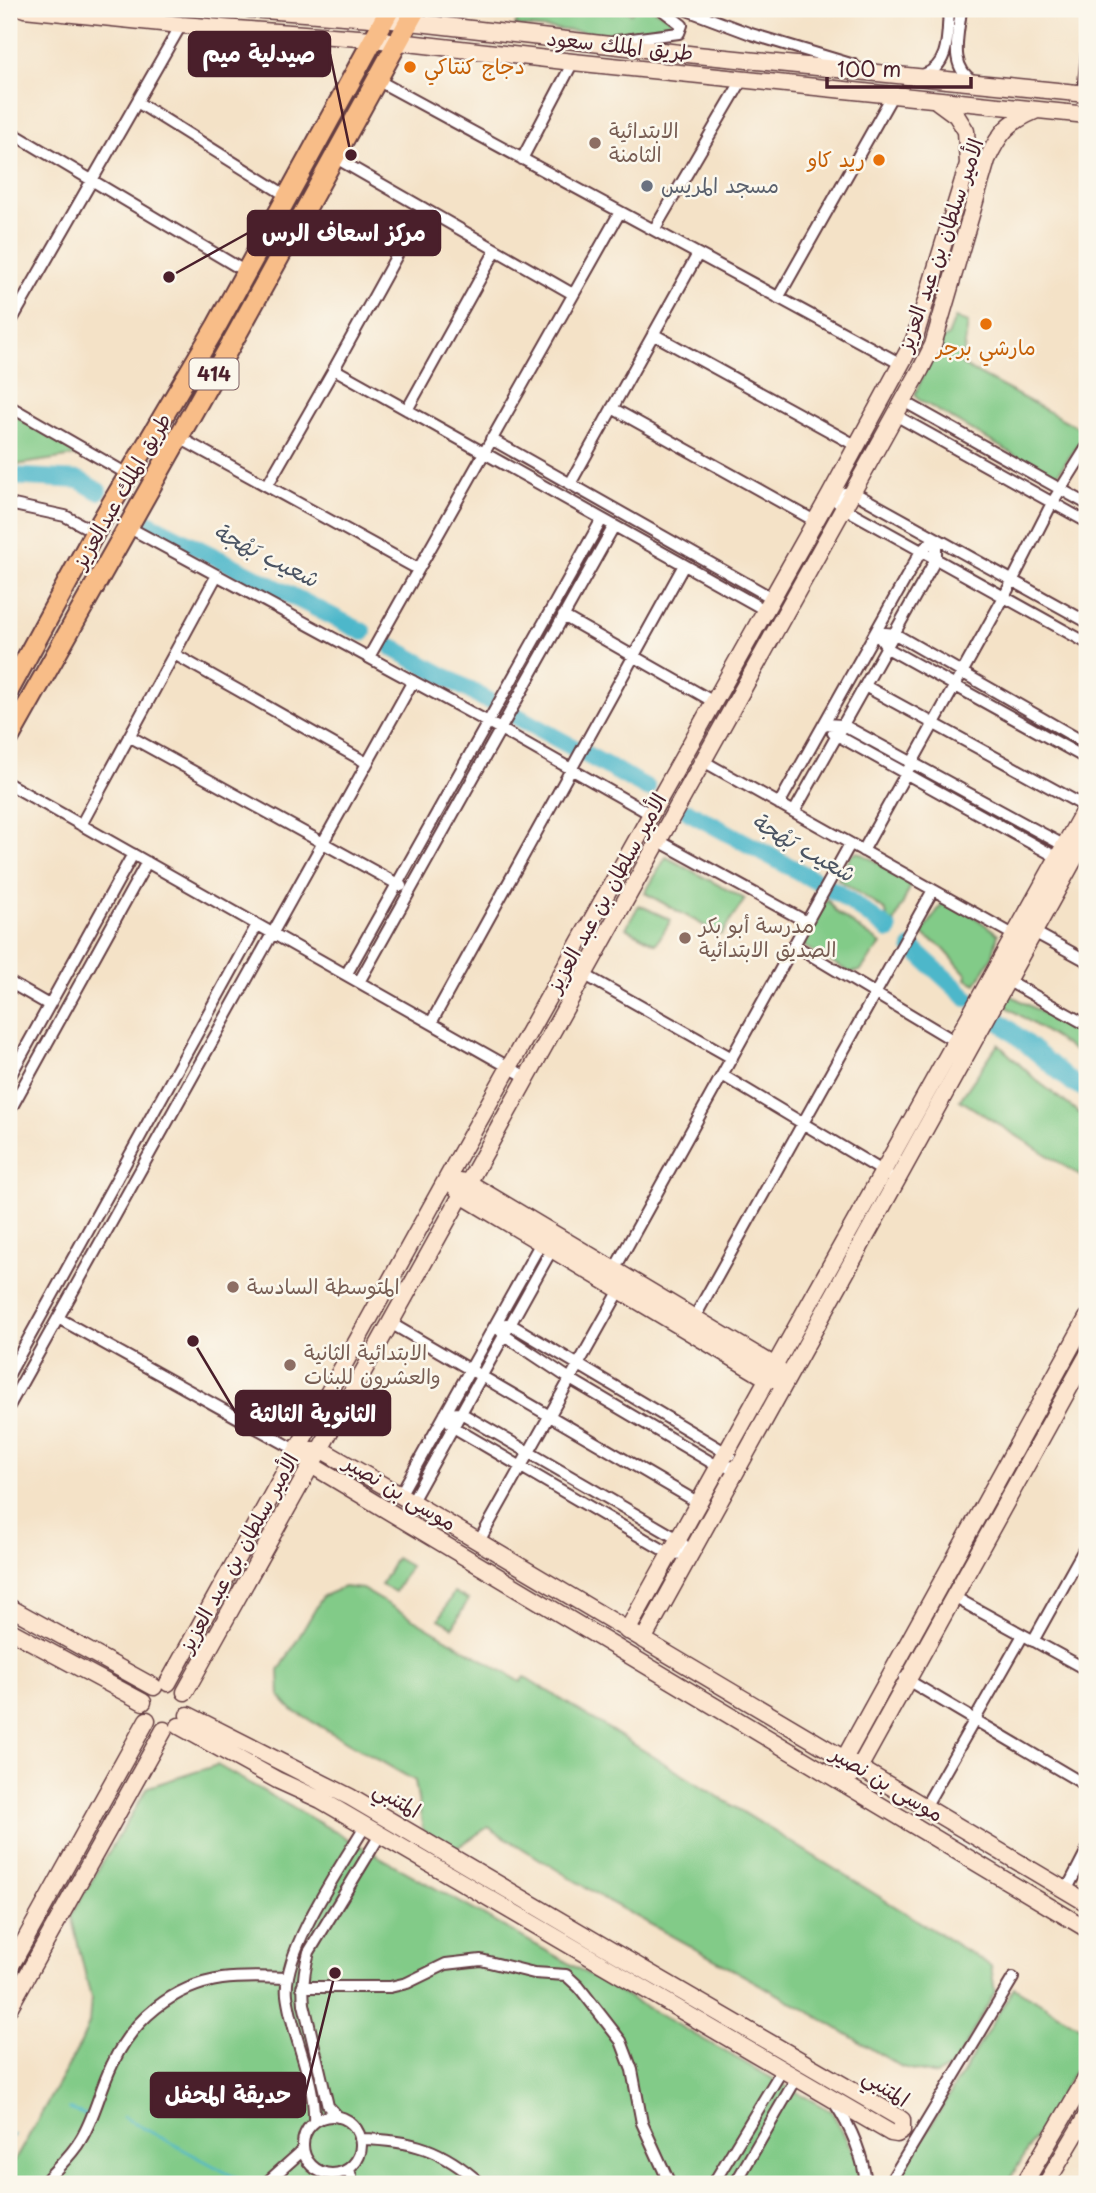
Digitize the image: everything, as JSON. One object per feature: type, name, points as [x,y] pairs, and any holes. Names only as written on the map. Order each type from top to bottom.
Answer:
[{"type":"highway","name":"طريق الملك عبدالعزيز","points":[[9,690],[94,532],[246,272],[387,14]]},
{"type":"highway","name":"طريق الملك عبدالعزيز","points":[[9,738],[412,15]]},
{"type":"street","name":"طريق الملك سعود","points":[[24,9],[181,25],[373,39],[1087,115]]},
{"type":"street","points":[[10,17],[17,12],[32,9]]},
{"type":"street","name":"طريق الملك سعود","points":[[250,9],[412,15],[598,44],[1085,94]]},
{"type":"street","points":[[598,44],[679,33],[682,25],[661,9]]},
{"type":"street","points":[[684,9],[751,34],[881,73]]},
{"type":"street","points":[[916,77],[930,73],[941,63],[949,9]]},
{"type":"street","points":[[961,9],[957,61],[964,75],[977,83]]},
{"type":"street","points":[[9,325],[181,25]]},
{"type":"street","points":[[1085,94],[1087,51]]},
{"type":"street","points":[[696,75],[697,55]]},
{"type":"street","points":[[522,159],[573,62]]},
{"type":"street","points":[[377,80],[901,365]]},
{"type":"street","points":[[654,230],[742,80]]},
{"type":"street","points":[[778,298],[892,96]]},
{"type":"street","name":"الأمير سلطان بن عبد العزيز","points":[[161,1685],[298,1451],[914,340],[968,164],[966,131],[956,115],[937,101]]},
{"type":"street","points":[[137,102],[287,196]]},
{"type":"street","name":"الأمير سلطان بن عبد العزيز","points":[[185,1692],[392,1324],[933,345],[992,150],[1007,126],[1037,110]]},
{"type":"street","points":[[9,131],[246,272]]},
{"type":"street","points":[[334,157],[573,294]]},
{"type":"street","points":[[267,486],[423,208]]},
{"type":"street","points":[[369,657],[620,212]]},
{"type":"street","points":[[407,410],[496,250]]},
{"type":"street","points":[[570,484],[698,254]]},
{"type":"street","points":[[653,334],[857,446]]},
{"type":"street","points":[[334,369],[684,565],[769,604]]},
{"type":"street","points":[[903,401],[1087,504]]},
{"type":"street","points":[[9,406],[129,475]]},
{"type":"street","points":[[612,408],[815,520]]},
{"type":"street","points":[[895,415],[1087,522]]},
{"type":"street","points":[[178,437],[418,569]]},
{"type":"street","points":[[491,439],[769,604]]},
{"type":"street","points":[[863,851],[1004,597],[1052,503],[1087,447]]},
{"type":"street","points":[[830,495],[853,492],[1087,622]]},
{"type":"street","points":[[830,495],[844,508],[1087,643]]},
{"type":"street","points":[[9,504],[65,516],[94,532]]},
{"type":"street","points":[[346,975],[602,519]]},
{"type":"street","points":[[359,982],[614,526]]},
{"type":"street","points":[[128,527],[500,729],[574,765],[652,814]]},
{"type":"street","points":[[779,804],[921,551],[936,538]]},
{"type":"street","points":[[794,813],[936,559],[936,538]]},
{"type":"street","points":[[430,1023],[684,565]]},
{"type":"street","points":[[81,825],[216,575]]},
{"type":"street","points":[[563,616],[714,702]]},
{"type":"street","points":[[876,632],[895,634],[1087,744]]},
{"type":"street","points":[[876,632],[887,648],[1087,759]]},
{"type":"street","points":[[174,654],[367,763]]},
{"type":"street","points":[[9,1406],[413,681]]},
{"type":"street","points":[[865,685],[1087,806],[1061,852],[1026,937]]},
{"type":"street","points":[[824,724],[843,725],[912,762],[1061,852]]},
{"type":"street","points":[[824,724],[836,737],[905,775],[1061,852]]},
{"type":"street","points":[[129,736],[410,891]]},
{"type":"street","points":[[703,761],[933,890],[1026,937],[1087,961]]},
{"type":"street","points":[[9,784],[528,1078]]},
{"type":"street","points":[[643,1640],[786,1379],[890,1176],[1001,977],[1087,836]]},
{"type":"street","points":[[659,841],[807,922]]},
{"type":"street","points":[[614,1270],[850,844]]},
{"type":"street","points":[[9,1078],[133,854]]},
{"type":"street","points":[[9,1112],[147,862]]},
{"type":"street","points":[[691,1324],[933,890]]},
{"type":"street","points":[[9,1374],[257,925]]},
{"type":"street","points":[[794,945],[962,1046]]},
{"type":"street","points":[[585,975],[732,1058]]},
{"type":"street","points":[[1001,977],[1087,1025]]},
{"type":"street","points":[[9,982],[49,1006]]},
{"type":"street","points":[[722,1075],[890,1176]]},
{"type":"street","points":[[627,1631],[771,1373],[890,1176]]},
{"type":"street","points":[[447,1178],[620,1290],[691,1324]]},
{"type":"street","points":[[547,1241],[614,1270],[691,1324],[771,1373],[786,1379]]},
{"type":"street","points":[[405,1499],[453,1427],[510,1324],[547,1241]]},
{"type":"street","points":[[405,1499],[470,1368],[547,1241]]},
{"type":"street","points":[[478,1543],[620,1290]]},
{"type":"street","points":[[58,1318],[298,1451]]},
{"type":"street","points":[[843,1782],[844,1759],[1087,1318]]},
{"type":"street","points":[[392,1324],[699,1503]]},
{"type":"street","points":[[496,1324],[510,1324],[579,1364],[727,1452],[739,1466]]},
{"type":"street","points":[[496,1324],[503,1335],[570,1380],[719,1467],[739,1466]]},
{"type":"street","points":[[843,1782],[859,1768],[1087,1356]]},
{"type":"street","points":[[445,1414],[461,1413],[529,1452],[674,1546]]},
{"type":"street","points":[[445,1414],[453,1427],[521,1466],[692,1553]]},
{"type":"street","name":"موسى بن نصير","points":[[298,1451],[322,1450],[1087,1903]]},
{"type":"street","name":"موسى بن نصير","points":[[298,1451],[313,1466],[1087,1929]]},
{"type":"street","points":[[1034,1641],[1087,1544]]},
{"type":"street","points":[[954,1597],[1087,1670]]},
{"type":"street","points":[[9,1607],[161,1685],[180,1687],[189,1699],[177,1724],[9,2008]]},
{"type":"street","points":[[9,1630],[143,1702]]},
{"type":"street","points":[[925,1807],[1023,1635]]},
{"type":"street","points":[[892,1672],[1087,1786]]},
{"type":"street","points":[[161,1685],[146,1695],[143,1702],[147,1720],[156,1728],[177,1724]]},
{"type":"street","points":[[9,1969],[147,1720]]},
{"type":"street","name":"المتنبي","points":[[177,1724],[350,1797],[898,2117],[902,2120],[902,2131],[891,2133],[321,1800],[277,1780],[177,1724]]},
{"type":"street","points":[[314,2122],[315,2108],[296,2036],[287,1994],[287,1978],[297,1946],[365,1826]]},
{"type":"street","points":[[302,2151],[312,2168],[332,2180],[349,2169],[360,2154],[360,2139],[355,2126],[328,2106],[302,1987],[309,1952],[380,1835]]},
{"type":"street","points":[[1066,1891],[1087,1850]]},
{"type":"street","points":[[302,1987],[390,1987],[407,1983],[446,1964],[481,1960],[534,1973],[566,1975],[579,1987],[621,2041],[632,2070],[642,2123],[670,2184]]},
{"type":"street","points":[[43,2184],[72,2154],[123,2044],[155,2008],[174,1995],[204,1983],[223,1979],[287,1978]]},
{"type":"street","points":[[889,2184],[1013,1978]]},
{"type":"street","points":[[713,2184],[782,2070]]},
{"type":"street","points":[[1024,2184],[1087,2077]]},
{"type":"street","points":[[735,2184],[796,2079]]},
{"type":"street","points":[[833,2100],[848,2122],[866,2184]]},
{"type":"street","points":[[1046,2184],[1087,2115]]},
{"type":"street","points":[[265,2184],[302,2151],[305,2132],[314,2122],[329,2116],[338,2116]]},
{"type":"street","points":[[360,2139],[408,2142],[433,2150],[481,2184]]},
{"type":"street","points":[[349,2169],[353,2184]]},
{"type":"green space","points":[[522,9],[624,9],[631,13],[635,9],[653,9],[670,18],[673,29],[625,35],[515,26]]},
{"type":"green space","points":[[955,318],[968,323],[962,365],[1087,432],[1057,475],[1049,475],[918,399],[915,394],[937,343],[948,336]]},
{"type":"green space","points":[[9,412],[81,455],[9,466]]},
{"type":"green space","points":[[858,852],[913,881],[894,923],[887,919],[886,911],[838,879],[851,855]]},
{"type":"green space","points":[[666,857],[745,899],[721,935],[645,893]]},
{"type":"green space","points":[[827,899],[836,912],[881,944],[860,971],[851,973],[804,946],[802,942]]},
{"type":"green space","points":[[943,902],[962,908],[998,934],[993,955],[976,984],[966,979],[967,975],[943,948],[922,934]]},
{"type":"green space","points":[[639,905],[671,920],[656,944],[626,928]]},
{"type":"green space","points":[[1010,995],[1087,1037],[1087,1059],[1004,1005]]},
{"type":"green space","points":[[998,1044],[1036,1080],[1087,1119],[1087,1180],[960,1100]]},
{"type":"green space","points":[[396,1558],[410,1566],[395,1592],[381,1585]]},
{"type":"green space","points":[[344,1587],[362,1589],[521,1682],[525,1677],[991,1966],[995,1992],[955,2064],[936,2075],[902,2067],[801,2007],[606,1900],[488,1827],[455,1849],[423,1830],[415,1781],[292,1710],[280,1697],[279,1671],[323,1596]]},
{"type":"green space","points":[[454,1592],[468,1600],[453,1627],[439,1619]]},
{"type":"green space","points":[[217,1765],[832,2112],[858,2161],[858,2184],[9,2184],[9,2171],[81,2043],[89,2023],[91,1998],[71,1915],[148,1787]]},
{"type":"green space","points":[[1014,1987],[1087,2031],[1087,2050],[1007,2184],[896,2184]]},
{"type":"waterway","name":"شعيب بَهْجة","points":[[9,476],[79,480],[98,491]]},
{"type":"waterway","name":"شعيب بَهْجة","points":[[146,522],[363,632]]},
{"type":"waterway","name":"شعيب بَهْجة","points":[[393,648],[487,700]]},
{"type":"waterway","name":"شعيب بَهْجة","points":[[516,716],[647,788]]},
{"type":"waterway","name":"شعيب بَهْجة","points":[[689,812],[840,894],[889,930]]},
{"type":"waterway","name":"شعيب بَهْجة","points":[[912,948],[967,998]]},
{"type":"waterway","name":"شعيب بَهْجة","points":[[998,1020],[1073,1083],[1087,1090]]},
{"type":"waterway","points":[[69,2109],[89,2116]]},
{"type":"waterway","points":[[123,2117],[238,2179]]},
{"type":"waterway","points":[[9,2138],[14,2135]]},
{"type":"place","name":"دجاج كنتاكي","points":[[410,67]]},
{"type":"place","name":"الابتدائية الثامنة","points":[[595,143]]},
{"type":"place","name":"صيدلية ميم","points":[[351,155]]},
{"type":"place","name":"ريد كاو","points":[[879,160]]},
{"type":"place","name":"مسجد المريس","points":[[647,186]]},
{"type":"place","name":"مركز اسعاف الرس","points":[[169,277]]},
{"type":"place","name":"مارشي برجر","points":[[986,324]]},
{"type":"place","name":"مدرسة أبو بكر الصديق الابتدائية","points":[[685,938]]},
{"type":"place","name":"المتوسطة السادسة","points":[[233,1287]]},
{"type":"place","name":"الثانوية الثالثة","points":[[193,1341]]},
{"type":"place","name":"الابتدائية الثانية والعشرون للبنات","points":[[290,1365]]},
{"type":"place","name":"حديقة المحفل","points":[[335,1973]]}]
